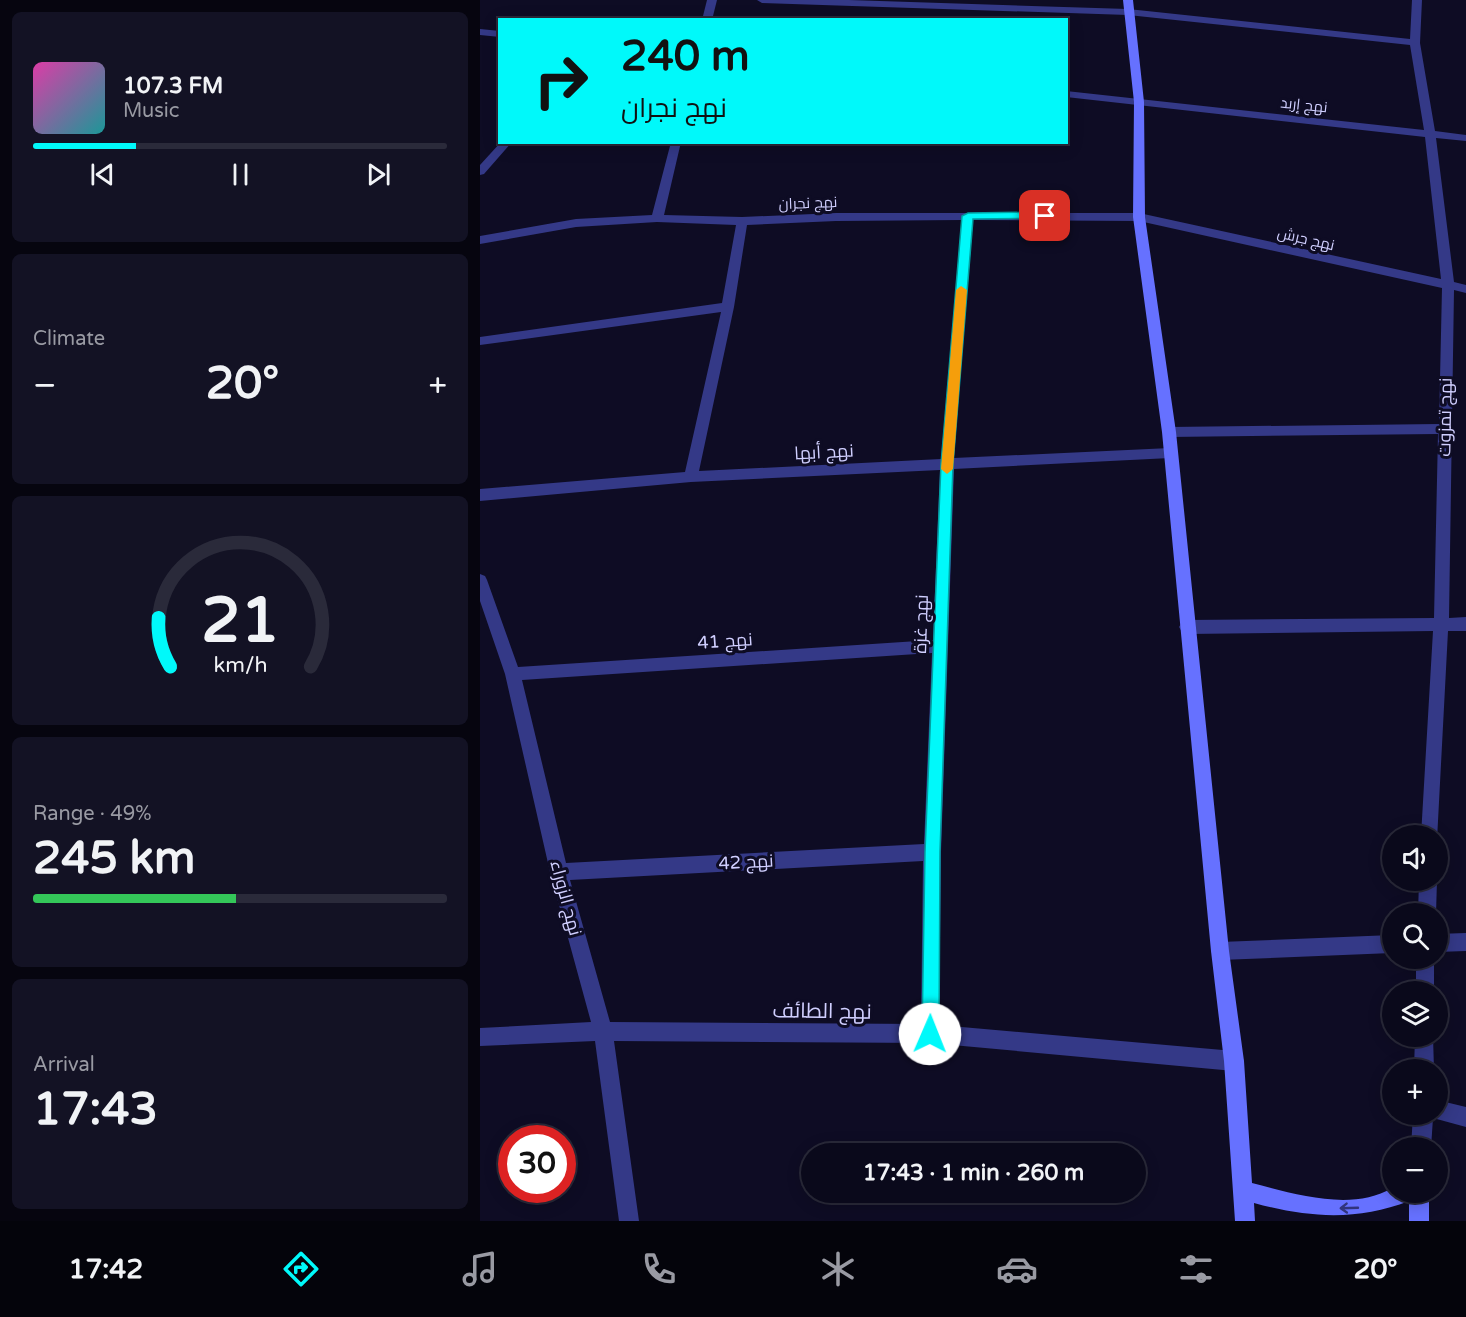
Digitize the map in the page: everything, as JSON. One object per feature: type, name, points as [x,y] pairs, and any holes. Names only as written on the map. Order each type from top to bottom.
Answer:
[{"type":"main road","points":[[1128,0],[1139,102],[1140,217],[1169,432],[1220,951],[1234,1061],[1245,1221]]},
{"type":"main road","points":[[1242,1190],[1281,1201],[1336,1208],[1377,1206],[1383,1203]]},
{"type":"main road","points":[[1419,1203],[1419,1221]]},
{"type":"street","points":[[708,18],[712,0]]},
{"type":"street","points":[[762,0],[959,4],[1128,12],[1415,43]]},
{"type":"street","name":"نهج تمزوت","points":[[1417,0],[1415,43],[1430,135],[1448,286],[1441,625],[1431,825]]},
{"type":"street","points":[[482,34],[498,34]]},
{"type":"street","name":"نهج إربد","points":[[1068,94],[1466,138]]},
{"type":"street","points":[[480,172],[505,144]]},
{"type":"street","points":[[657,218],[676,144]]},
{"type":"street","name":"نهج غزة","points":[[930,1034],[933,852],[947,464],[968,216]]},
{"type":"street","name":"نهج نجران","points":[[480,240],[576,223],[657,218],[742,221],[836,217],[1140,217]]},
{"type":"street","name":"نهج جرش","points":[[1140,217],[1466,290]]},
{"type":"street","points":[[691,477],[728,307],[742,221]]},
{"type":"street","points":[[480,341],[728,307]]},
{"type":"street","points":[[1169,432],[1446,429]]},
{"type":"street","name":"نهج أبها","points":[[480,495],[691,477],[1170,453]]},
{"type":"street","name":"نهج الزوراء","points":[[480,580],[513,674],[559,872],[603,1031],[629,1221]]},
{"type":"street","points":[[1187,627],[1466,624]]},
{"type":"street","name":"نهج 41","points":[[513,674],[940,646]]},
{"type":"street","name":"نهج 42","points":[[559,872],[933,852]]},
{"type":"street","points":[[1448,943],[1466,942]]},
{"type":"street","points":[[1220,951],[1382,944]]},
{"type":"street","name":"نهج الطائف","points":[[480,1037],[603,1031],[930,1034],[1234,1061]]},
{"type":"street","points":[[1448,1113],[1466,1117]]},
{"type":"slow traffic","points":[[947,469],[961,290]]},
{"type":"route","points":[[930,1034],[933,852],[947,464],[968,216],[1045,216]]}]
